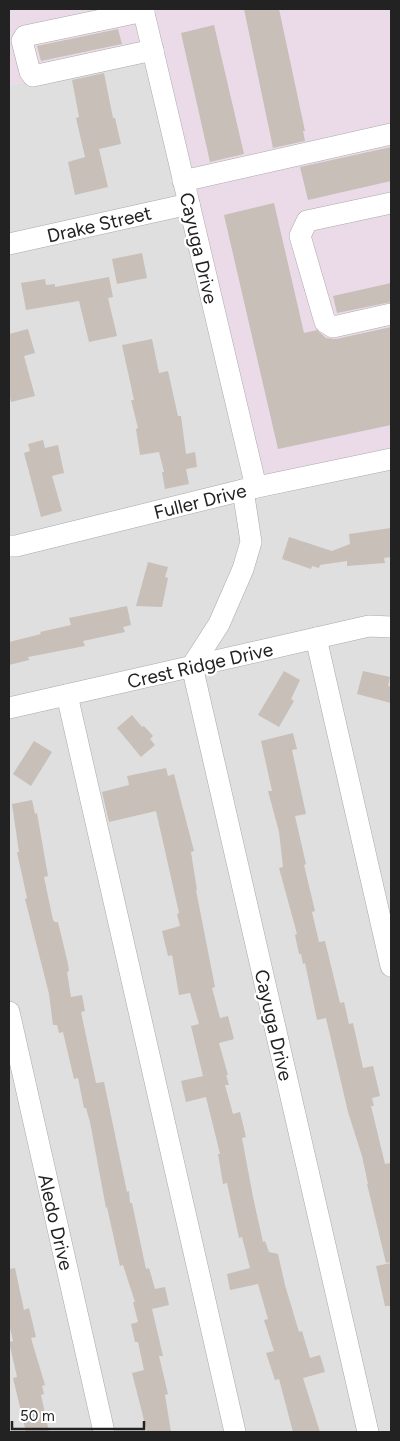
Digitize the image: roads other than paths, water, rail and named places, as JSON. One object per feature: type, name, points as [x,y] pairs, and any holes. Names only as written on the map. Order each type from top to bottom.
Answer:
[{"type":"street","name":"Cayuga Drive","points":[[143,10],[189,204],[250,488],[251,542],[243,569],[219,624],[192,666],[368,1432]]},
{"type":"street","points":[[143,10],[24,36],[22,41],[30,72],[33,76],[152,50]]},
{"type":"street","points":[[183,181],[391,134]]},
{"type":"street","points":[[391,203],[307,221],[300,236],[325,322],[333,327],[391,314]]},
{"type":"street","name":"Drake Street","points":[[9,244],[189,204]]},
{"type":"street","name":"Fuller Drive","points":[[11,549],[250,488],[391,458]]},
{"type":"street","points":[[219,624],[223,638],[233,647],[252,652]]},
{"type":"street","name":"Crest Ridge Drive","points":[[9,708],[369,626],[391,627]]},
{"type":"street","points":[[316,638],[391,966]]},
{"type":"street","points":[[67,695],[235,1432]]},
{"type":"street","name":"Aledo Drive","points":[[9,1012],[104,1432]]}]
